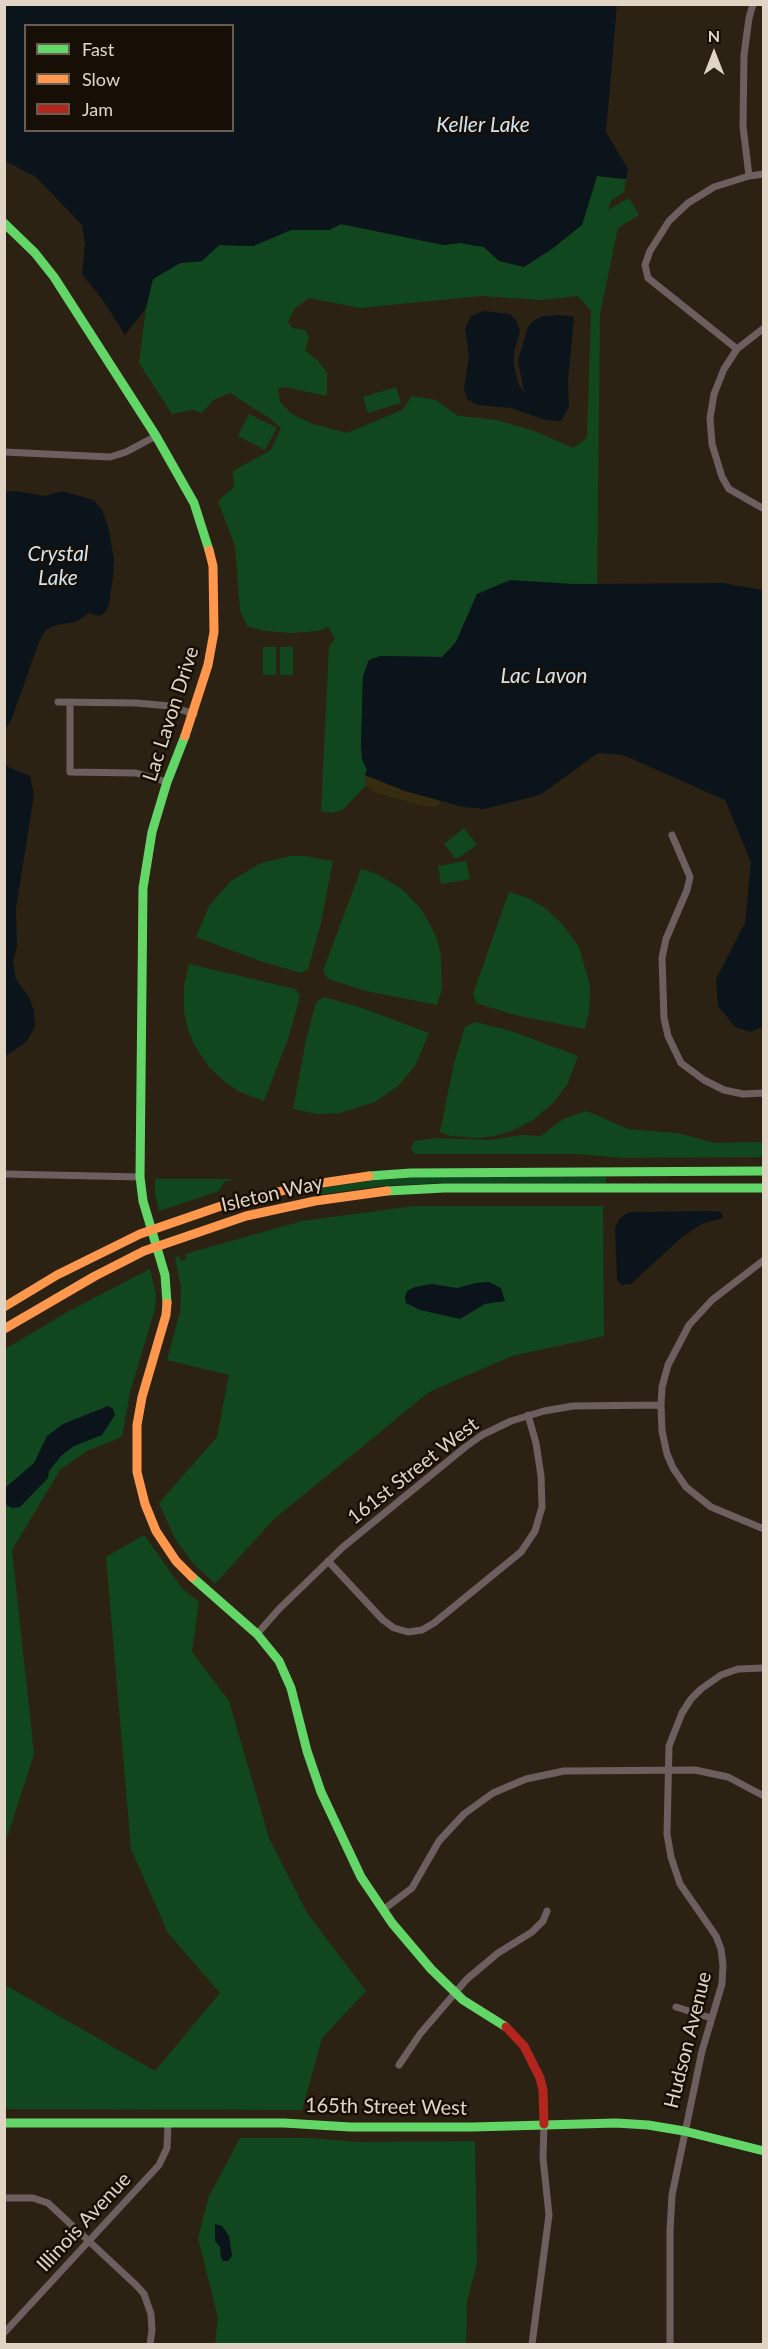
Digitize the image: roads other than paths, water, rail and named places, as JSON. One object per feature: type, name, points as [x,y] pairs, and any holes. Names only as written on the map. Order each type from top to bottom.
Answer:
[{"type":"street","points":[[749,176],[743,126],[744,55],[753,4]]},
{"type":"street","points":[[737,349],[648,278],[645,265],[669,221],[688,202],[714,187],[749,176],[764,174]]},
{"type":"street","name":"Lac Lavon Drive","points":[[4,223],[35,253],[54,278],[156,436],[194,503],[213,566],[214,632],[208,665],[194,714],[167,782],[152,832],[143,888],[140,1178],[143,1201],[167,1286],[167,1309],[142,1397],[137,1425],[137,1472],[145,1504],[156,1531],[176,1561],[194,1580],[257,1634],[273,1653],[288,1679],[307,1751],[346,1851],[383,1910],[414,1950],[470,2006],[506,2027],[528,2053],[542,2083],[543,2124]]},
{"type":"street","points":[[764,328],[737,349],[724,369],[714,394],[710,418],[712,444],[722,477],[729,489],[764,509]]},
{"type":"street","points":[[4,452],[110,457],[126,452],[156,436]]},
{"type":"street","points":[[58,702],[170,706],[194,714]]},
{"type":"street","points":[[70,702],[70,772],[136,773],[167,782]]},
{"type":"street","points":[[672,836],[690,877],[687,890],[666,939],[662,958],[664,1018],[668,1036],[681,1064],[704,1080],[733,1092],[764,1093]]},
{"type":"street","name":"Isleton Way","points":[[4,1307],[57,1275],[155,1237],[224,1205],[332,1181],[411,1173],[764,1171]]},
{"type":"street","points":[[4,1174],[140,1178]]},
{"type":"street","name":"Isleton Way","points":[[4,1329],[95,1276],[155,1237],[338,1197],[444,1188],[764,1188]]},
{"type":"street","points":[[764,1271],[761,1262],[712,1300],[688,1325],[668,1365],[662,1387],[661,1405],[662,1431],[667,1454],[686,1487],[711,1507],[764,1529]]},
{"type":"street","name":"161st Street West","points":[[257,1634],[328,1561],[464,1448],[492,1430],[528,1415],[573,1406],[661,1405]]},
{"type":"street","points":[[328,1561],[387,1624],[408,1632],[429,1627],[520,1552],[535,1531],[542,1507],[541,1476],[536,1443],[528,1415]]},
{"type":"street","name":"Hudson Avenue","points":[[670,2344],[670,2216],[674,2178],[711,2018],[722,1984],[723,1957],[713,1930],[685,1891],[673,1865],[667,1834],[670,1739],[682,1713],[695,1694],[712,1680],[745,1668],[764,1668]]},
{"type":"street","points":[[383,1910],[412,1888],[432,1851],[455,1822],[473,1806],[514,1783],[552,1772],[695,1770],[720,1774],[764,1796]]},
{"type":"street","points":[[399,2065],[420,2034],[455,1992],[491,1958],[532,1932],[543,1921],[547,1911]]},
{"type":"street","points":[[676,2007],[711,2018]]},
{"type":"street","name":"165th Street West","points":[[4,2123],[290,2123],[402,2127],[633,2124],[684,2131],[764,2151]]},
{"type":"street","name":"Illinois Avenue","points":[[4,2333],[162,2161],[168,2143],[168,2124]]},
{"type":"street","points":[[532,2344],[549,2215],[543,2158],[543,2124]]},
{"type":"street","points":[[4,2198],[33,2198],[44,2201],[90,2240],[144,2294],[152,2319],[150,2344]]},
{"type":"water","name":"Keller Lake","points":[[4,5],[617,5],[606,132],[628,169],[626,179],[597,176],[582,225],[552,249],[524,267],[499,261],[484,247],[460,243],[444,245],[341,224],[329,230],[291,230],[253,246],[219,245],[202,261],[180,263],[153,279],[146,308],[125,335],[102,299],[82,274],[85,244],[82,225],[36,177],[5,161]]},
{"type":"water","points":[[484,311],[510,314],[516,320],[520,331],[514,352],[514,367],[518,383],[524,393],[518,360],[528,327],[533,321],[543,316],[574,317],[568,380],[569,407],[561,421],[545,420],[511,408],[477,405],[467,399],[464,388],[469,357],[465,328],[471,316]]},
{"type":"water","name":"Crystal Lake","points":[[16,491],[45,496],[62,491],[93,500],[102,509],[109,530],[114,559],[109,604],[105,613],[99,616],[89,613],[76,622],[56,625],[46,630],[39,642],[11,721],[5,729],[4,492]]},
{"type":"water","name":"Lac Lavon","points":[[510,580],[574,584],[722,583],[763,590],[763,1027],[750,1032],[735,1027],[718,1006],[716,979],[745,923],[751,862],[725,800],[623,755],[598,753],[540,795],[484,809],[463,807],[405,791],[365,775],[367,770],[362,759],[361,746],[363,676],[369,660],[380,656],[442,657],[456,642],[477,594]]},
{"type":"water","points":[[5,763],[8,767],[30,776],[34,795],[16,908],[17,947],[13,962],[16,979],[29,997],[34,1011],[35,1027],[26,1042],[5,1056]]},
{"type":"water","points":[[629,1212],[721,1212],[723,1218],[703,1223],[682,1237],[631,1284],[622,1285],[617,1280],[615,1228],[619,1219]]},
{"type":"water","points":[[489,1282],[501,1288],[505,1301],[485,1304],[460,1319],[420,1310],[406,1303],[407,1291],[415,1287],[432,1284],[457,1288]]},
{"type":"water","points":[[108,1406],[113,1409],[115,1415],[102,1435],[74,1446],[61,1456],[49,1471],[48,1478],[20,1507],[12,1508],[5,1503],[5,1488],[34,1463],[47,1436],[63,1424]]},
{"type":"water","points":[[215,2224],[222,2226],[229,2236],[232,2256],[228,2261],[223,2261],[221,2258],[220,2247],[215,2241]]}]
